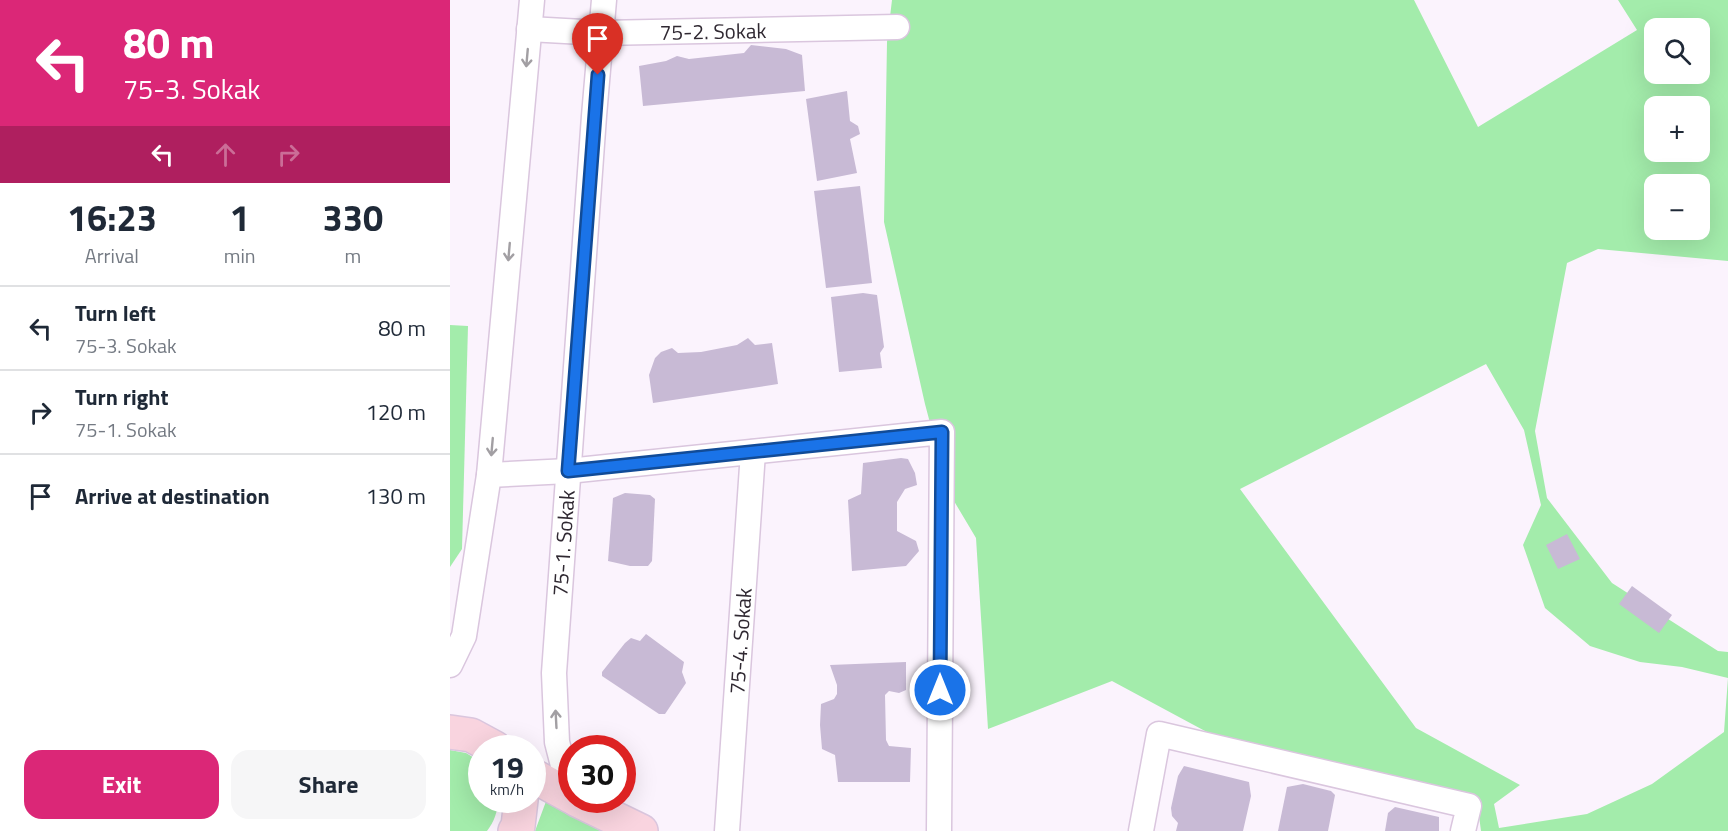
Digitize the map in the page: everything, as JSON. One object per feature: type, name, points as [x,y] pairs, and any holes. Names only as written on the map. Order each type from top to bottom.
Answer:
[{"type":"main road","points":[[450,708],[470,735]]},
{"type":"main road","points":[[515,831],[520,813]]},
{"type":"main road","points":[[603,813],[641,831]]},
{"type":"street","points":[[450,665],[465,636],[489,475],[532,0]]},
{"type":"street","name":"75-1. Sokak","points":[[558,746],[554,673],[604,0]]},
{"type":"street","name":"75-2. Sokak","points":[[529,29],[601,33],[897,27]]},
{"type":"street","points":[[489,475],[568,471],[942,432],[939,831]]},
{"type":"street","name":"75-4. Sokak","points":[[727,831],[753,452]]},
{"type":"street","points":[[1141,831],[1159,734],[1469,806],[1463,831]]},
{"type":"green space","points":[[892,0],[1414,0],[1478,127],[1637,30],[1618,0],[1728,0],[1728,261],[1598,249],[1567,263],[1535,431],[1547,498],[1612,583],[1718,651],[1728,652],[1728,678],[1728,831],[1481,831],[1477,801],[1231,745],[1112,681],[988,729],[976,538],[948,491],[925,404],[884,222],[887,42]],"holes":[[[1486,364],[1524,430],[1541,505],[1523,545],[1545,608],[1590,646],[1640,662],[1682,667],[1728,678],[1724,732],[1652,784],[1587,814],[1499,828],[1494,804],[1520,785],[1416,728],[1240,489]]]},
{"type":"green space","points":[[450,325],[468,326],[462,549],[450,567]]},
{"type":"green space","points":[[450,750],[468,754],[468,813],[496,813],[487,831],[450,831]]},
{"type":"green space","points":[[548,796],[558,804],[558,813],[570,813],[601,831],[535,831],[542,813],[546,813]]},
{"type":"building","points":[[751,45],[786,49],[802,55],[805,91],[643,106],[639,66],[666,61],[677,56],[689,59],[744,53]]},
{"type":"building","points":[[847,91],[850,121],[858,126],[860,134],[850,139],[857,173],[817,181],[806,99]]},
{"type":"building","points":[[860,186],[872,283],[826,288],[814,191]]},
{"type":"building","points":[[863,293],[877,295],[884,347],[880,353],[882,368],[839,372],[831,297]]},
{"type":"building","points":[[748,338],[755,345],[772,343],[778,384],[653,403],[649,375],[655,358],[661,352],[672,348],[678,353],[701,352],[737,345]]},
{"type":"building","points":[[908,459],[915,473],[917,485],[905,489],[897,502],[897,531],[916,541],[919,551],[906,566],[852,571],[848,500],[861,494],[863,463]]},
{"type":"building","points":[[625,493],[650,495],[655,499],[652,561],[648,566],[630,566],[608,561],[613,498]]},
{"type":"building","points":[[1567,534],[1580,559],[1558,569],[1546,545]]},
{"type":"building","points":[[1632,586],[1672,615],[1659,633],[1619,604]]},
{"type":"building","points":[[646,634],[684,662],[682,672],[686,683],[665,714],[659,714],[602,676],[602,672],[625,643],[631,638],[640,641]]},
{"type":"building","points":[[906,662],[906,690],[899,693],[889,691],[885,695],[886,740],[889,746],[911,748],[910,782],[838,782],[835,755],[822,749],[820,725],[821,704],[834,699],[837,694],[837,685],[830,665]]},
{"type":"building","points":[[1184,766],[1249,782],[1251,796],[1243,831],[1176,831],[1178,823],[1172,816],[1171,808],[1178,776]]},
{"type":"building","points":[[1303,784],[1331,791],[1335,795],[1328,831],[1278,831],[1287,787]]},
{"type":"building","points":[[1395,807],[1439,817],[1439,831],[1385,831],[1388,813]]},
{"type":"route","points":[[598,75],[568,471],[942,432],[940,690]]}]
